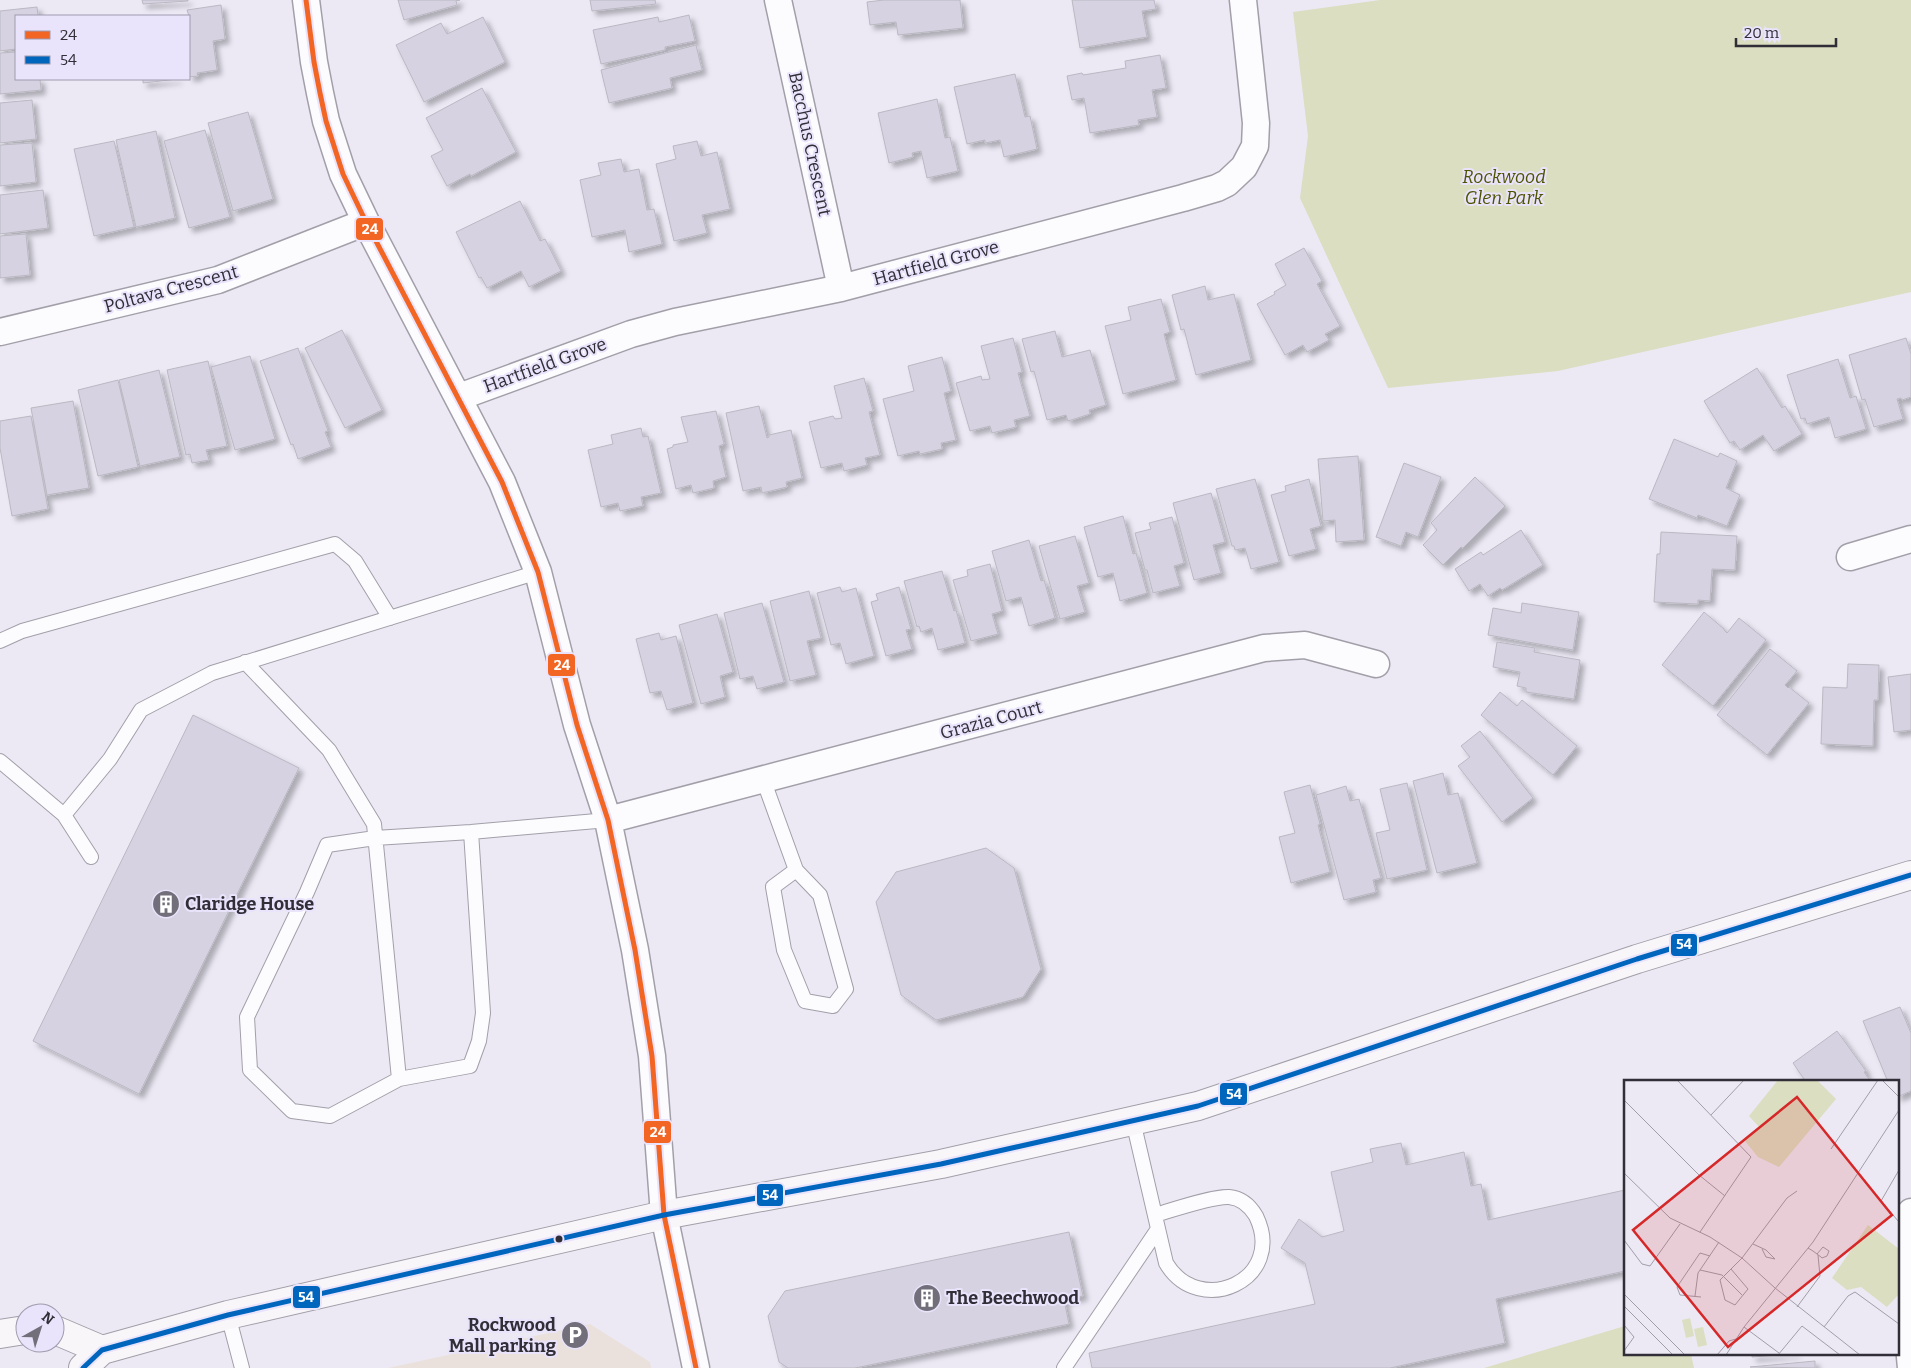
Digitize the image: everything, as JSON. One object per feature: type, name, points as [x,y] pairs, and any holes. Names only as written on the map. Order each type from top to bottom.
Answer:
[{"type":"street","points":[[306,0],[314,62],[326,121],[344,174],[366,222],[502,482],[538,572],[577,724],[608,820],[635,950],[652,1056],[664,1215],[696,1368]]},
{"type":"street","name":"Bacchus Crescent","points":[[778,0],[842,288]]},
{"type":"street","name":"Hartfield Grove","points":[[459,397],[631,334],[675,322],[842,288],[1183,198],[1217,188],[1227,183],[1237,176],[1250,157],[1256,134],[1243,0]]},
{"type":"street","name":"Poltava Crescent","points":[[0,332],[218,280],[366,222]]},
{"type":"street","points":[[1850,557],[1911,539]]},
{"type":"street","name":"Grazia Court","points":[[608,820],[1264,648],[1305,645],[1376,664]]},
{"type":"street","points":[[65,1338],[93,1359],[228,1315],[664,1215],[941,1164],[1198,1106],[1637,959],[1911,875]]},
{"type":"street","points":[[1911,1212],[1903,1230],[1900,1247],[1911,1368]]},
{"type":"street","points":[[0,1334],[15,1332]]},
{"type":"lane","points":[[0,641],[22,631],[336,544],[355,561],[390,618]]},
{"type":"lane","points":[[64,815],[110,760],[141,710],[212,673],[538,572]]},
{"type":"lane","points":[[245,662],[328,750],[374,824],[399,1079]]},
{"type":"lane","points":[[0,761],[64,815],[91,857]]},
{"type":"lane","points":[[763,779],[796,870],[820,895],[846,989],[833,1006],[805,1001],[784,950],[772,887],[796,870]]},
{"type":"lane","points":[[471,832],[484,1013],[479,1041],[470,1066],[399,1079],[330,1116],[292,1111],[250,1070],[247,1017],[307,892],[326,845],[375,838],[608,820]]},
{"type":"lane","points":[[1133,1121],[1166,1263],[1178,1278],[1190,1286],[1209,1290],[1229,1288],[1246,1278],[1258,1262],[1263,1244],[1262,1230],[1250,1208],[1240,1200],[1228,1197],[1155,1215]]},
{"type":"lane","points":[[1064,1368],[1158,1229]]},
{"type":"lane","points":[[228,1315],[242,1368]]},
{"type":"shaded area","name":"Rockwood Mall parking","points":[[590,1324],[650,1362],[651,1368],[388,1368]]},
{"type":"green space","name":"Rockwood Glen Park","points":[[1380,0],[1911,0],[1911,292],[1558,371],[1388,388],[1300,198],[1308,136],[1293,12]]},
{"type":"green space","points":[[1624,1326],[1624,1356],[1691,1356],[1694,1368],[1484,1368]]},
{"type":"building","points":[[142,0],[188,0],[188,1],[143,4]]},
{"type":"building","points":[[398,0],[460,0],[456,1],[457,5],[404,20]]},
{"type":"building","points":[[590,0],[655,0],[656,4],[592,11]]},
{"type":"building","points":[[884,0],[960,0],[963,28],[898,35],[896,22],[870,25],[867,2]]},
{"type":"building","points":[[1072,0],[1154,0],[1156,9],[1142,11],[1147,37],[1080,48]]},
{"type":"building","points":[[221,5],[225,39],[213,41],[217,70],[197,73],[198,76],[190,77],[190,15],[187,10]]},
{"type":"building","points":[[37,7],[38,15],[15,15],[15,49],[0,51],[0,11]]},
{"type":"building","points":[[689,15],[695,41],[665,47],[665,50],[601,64],[593,30],[658,17],[659,22]]},
{"type":"building","points":[[483,17],[505,62],[424,102],[396,45],[441,23],[447,34]]},
{"type":"building","points":[[696,45],[702,70],[670,78],[672,88],[609,103],[601,70]]},
{"type":"building","points":[[15,52],[15,80],[40,80],[41,90],[0,94],[0,53]]},
{"type":"building","points":[[1160,55],[1166,88],[1152,90],[1157,117],[1138,120],[1139,125],[1090,133],[1084,98],[1072,100],[1067,76],[1126,68],[1125,61]]},
{"type":"building","points":[[1015,74],[1025,117],[1030,116],[1037,149],[1004,157],[1000,140],[985,143],[985,140],[967,144],[954,87]]},
{"type":"building","points":[[143,80],[169,80],[143,83]]},
{"type":"building","points":[[482,88],[516,152],[471,176],[470,174],[447,186],[431,156],[443,150],[426,118]]},
{"type":"building","points":[[937,99],[945,138],[950,137],[958,171],[927,178],[921,151],[912,153],[913,157],[889,163],[878,113]]},
{"type":"building","points":[[32,100],[36,139],[0,143],[0,103]]},
{"type":"building","points":[[248,112],[273,199],[233,211],[208,123]]},
{"type":"building","points":[[205,130],[230,217],[189,228],[164,141]]},
{"type":"building","points":[[156,131],[175,218],[136,227],[116,140]]},
{"type":"building","points":[[114,141],[134,227],[94,236],[74,149]]},
{"type":"building","points":[[697,141],[701,156],[717,152],[730,209],[702,215],[707,233],[674,241],[656,164],[676,159],[673,146]]},
{"type":"building","points":[[32,143],[36,182],[0,186],[0,145]]},
{"type":"building","points":[[621,159],[624,172],[639,169],[647,210],[654,209],[662,244],[629,252],[625,230],[592,237],[580,180],[601,175],[598,163]]},
{"type":"building","points":[[43,190],[48,228],[0,234],[0,195]]},
{"type":"building","points":[[520,201],[540,241],[545,239],[561,271],[529,287],[521,271],[487,288],[481,277],[479,278],[456,232]]},
{"type":"building","points":[[26,234],[30,275],[0,278],[0,236]]},
{"type":"building","points":[[1304,248],[1322,281],[1317,284],[1340,326],[1325,334],[1329,340],[1307,352],[1303,345],[1285,355],[1257,304],[1286,285],[1275,264]]},
{"type":"building","points":[[1205,286],[1208,300],[1234,294],[1251,360],[1196,375],[1184,329],[1181,330],[1172,295]]},
{"type":"building","points":[[1161,299],[1170,332],[1164,334],[1176,380],[1123,394],[1105,326],[1131,320],[1128,307]]},
{"type":"building","points":[[342,330],[382,410],[345,428],[305,348]]},
{"type":"building","points":[[1055,331],[1062,357],[1090,350],[1106,405],[1089,410],[1090,414],[1068,421],[1066,415],[1047,420],[1034,371],[1031,372],[1022,339]]},
{"type":"building","points":[[1013,338],[1022,372],[1018,373],[1030,416],[1014,420],[1016,427],[992,433],[990,426],[970,431],[956,383],[981,376],[982,380],[990,379],[981,346]]},
{"type":"building","points":[[1906,338],[1911,354],[1911,397],[1902,400],[1901,398],[1897,399],[1903,419],[1874,427],[1865,399],[1862,400],[1849,355]]},
{"type":"building","points":[[298,348],[328,431],[325,432],[331,447],[298,459],[260,361]]},
{"type":"building","points":[[250,356],[275,439],[235,450],[211,367]]},
{"type":"building","points":[[942,357],[951,391],[944,393],[956,440],[941,443],[942,449],[920,454],[919,451],[898,456],[883,399],[914,391],[908,366]]},
{"type":"building","points":[[1838,359],[1850,398],[1856,396],[1866,429],[1835,438],[1829,417],[1807,424],[1805,418],[1801,419],[1787,375]]},
{"type":"building","points":[[208,361],[227,446],[206,450],[209,460],[192,463],[190,454],[186,455],[167,370]]},
{"type":"building","points":[[1757,368],[1782,408],[1785,406],[1802,434],[1774,451],[1763,435],[1740,450],[1734,441],[1730,443],[1704,401]]},
{"type":"building","points":[[159,370],[180,457],[140,466],[119,380]]},
{"type":"building","points":[[864,378],[873,411],[869,412],[880,455],[865,458],[867,465],[844,471],[842,463],[821,468],[809,422],[833,416],[835,419],[842,418],[834,386]]},
{"type":"building","points":[[118,380],[138,467],[98,476],[78,390]]},
{"type":"building","points":[[73,401],[89,488],[47,495],[31,408]]},
{"type":"building","points":[[759,406],[767,438],[769,435],[791,430],[802,478],[786,482],[787,487],[762,493],[761,487],[743,491],[726,413]]},
{"type":"building","points":[[716,411],[724,444],[719,446],[726,477],[713,481],[714,488],[693,493],[691,485],[676,489],[667,449],[673,447],[673,445],[688,442],[681,417]]},
{"type":"building","points":[[31,416],[48,509],[12,516],[0,448],[0,421]]},
{"type":"building","points":[[641,428],[643,437],[648,436],[661,493],[641,497],[643,506],[620,511],[618,503],[601,507],[588,450],[613,444],[611,435]]},
{"type":"building","points":[[1674,439],[1718,457],[1720,453],[1737,461],[1726,488],[1740,495],[1727,526],[1698,515],[1697,518],[1649,499]]},
{"type":"building","points":[[1358,456],[1364,540],[1336,542],[1335,520],[1323,521],[1318,459]]},
{"type":"building","points":[[1404,463],[1441,477],[1418,537],[1406,532],[1401,546],[1376,537]]},
{"type":"building","points":[[1475,477],[1505,506],[1443,565],[1423,545],[1437,530],[1431,523]]},
{"type":"building","points":[[1255,479],[1279,562],[1251,569],[1245,548],[1235,550],[1234,546],[1232,546],[1216,489]]},
{"type":"building","points":[[1309,479],[1321,526],[1310,529],[1316,549],[1289,556],[1271,495],[1286,491],[1285,486]]},
{"type":"building","points":[[1211,493],[1225,542],[1213,545],[1221,573],[1194,580],[1173,503]]},
{"type":"building","points":[[1123,516],[1133,554],[1136,553],[1147,593],[1120,601],[1113,573],[1098,577],[1084,527]]},
{"type":"building","points":[[1172,517],[1184,563],[1174,566],[1180,586],[1153,593],[1135,533],[1151,529],[1149,523]]},
{"type":"building","points":[[1521,530],[1543,565],[1502,590],[1500,588],[1488,596],[1480,584],[1469,591],[1455,569],[1481,552],[1483,555]]},
{"type":"building","points":[[1661,532],[1737,536],[1735,570],[1712,569],[1710,601],[1698,600],[1698,604],[1654,602],[1657,554],[1660,554]]},
{"type":"building","points":[[1075,536],[1089,583],[1077,586],[1085,612],[1060,619],[1039,546]]},
{"type":"building","points":[[1029,540],[1041,581],[1044,580],[1055,618],[1029,626],[1021,597],[1006,601],[992,551]]},
{"type":"building","points":[[990,564],[1002,611],[992,614],[998,634],[971,641],[953,580],[968,576],[967,570]]},
{"type":"building","points":[[942,571],[965,643],[938,650],[932,628],[921,632],[919,626],[917,627],[904,581]]},
{"type":"building","points":[[840,587],[842,592],[856,588],[874,656],[846,664],[840,643],[831,645],[817,593]]},
{"type":"building","points":[[899,587],[911,629],[906,630],[912,649],[886,656],[871,602],[878,600],[876,594]]},
{"type":"building","points":[[809,591],[821,638],[807,641],[816,675],[790,681],[770,601]]},
{"type":"building","points":[[762,603],[784,682],[757,689],[753,676],[740,679],[724,613]]},
{"type":"building","points":[[1522,603],[1579,612],[1573,650],[1488,635],[1493,608],[1521,613]]},
{"type":"building","points":[[1704,612],[1727,633],[1739,618],[1766,640],[1713,706],[1662,665]]},
{"type":"building","points":[[717,614],[733,672],[720,676],[725,697],[701,704],[679,625]]},
{"type":"building","points":[[659,633],[661,640],[676,636],[693,703],[667,710],[661,691],[650,693],[636,639]]},
{"type":"building","points":[[1497,642],[1535,648],[1534,652],[1580,660],[1574,699],[1526,692],[1526,688],[1517,686],[1520,672],[1493,667]]},
{"type":"building","points":[[1770,649],[1797,671],[1785,685],[1809,703],[1767,755],[1717,715]]},
{"type":"building","points":[[1848,664],[1879,665],[1878,700],[1874,700],[1873,746],[1821,744],[1823,687],[1847,688]]},
{"type":"building","points":[[1911,674],[1911,730],[1894,732],[1888,677]]},
{"type":"building","points":[[1500,692],[1517,706],[1522,700],[1577,746],[1553,775],[1481,715]]},
{"type":"building","name":"Claridge House","points":[[193,715],[299,768],[139,1094],[33,1041]]},
{"type":"building","points":[[1480,731],[1533,798],[1502,822],[1458,766],[1470,757],[1461,746]]},
{"type":"building","points":[[1443,773],[1448,795],[1458,793],[1477,863],[1437,873],[1413,781]]},
{"type":"building","points":[[1407,783],[1427,870],[1387,879],[1376,833],[1390,830],[1380,789]]},
{"type":"building","points":[[1310,785],[1330,872],[1291,883],[1279,837],[1295,833],[1284,792]]},
{"type":"building","points":[[1346,786],[1350,801],[1359,799],[1381,878],[1373,880],[1376,892],[1344,900],[1316,795]]},
{"type":"building","points":[[986,848],[1014,868],[1041,969],[1023,997],[936,1020],[901,995],[876,902],[896,872]]},
{"type":"building","points":[[1900,1007],[1911,1033],[1911,1091],[1898,1097],[1898,1080],[1887,1080],[1863,1021]]},
{"type":"building","points":[[1837,1031],[1866,1071],[1864,1072],[1870,1080],[1805,1080],[1793,1063]]},
{"type":"building","points":[[1401,1143],[1406,1165],[1464,1152],[1471,1186],[1481,1184],[1488,1220],[1624,1190],[1624,1271],[1496,1299],[1505,1343],[1390,1368],[1092,1368],[1089,1353],[1315,1304],[1305,1263],[1281,1248],[1299,1219],[1322,1237],[1344,1231],[1331,1172],[1373,1162],[1370,1149]]},
{"type":"building","name":"The Beechwood","points":[[1069,1232],[1083,1296],[1064,1300],[1069,1324],[855,1368],[788,1368],[779,1362],[768,1316],[785,1291]]},
{"type":"building","points":[[1815,1361],[1815,1368],[1750,1367]]},
{"type":"transit line","name":"24","points":[[306,0],[320,93],[326,121],[343,174],[366,222],[502,482],[538,572],[577,725],[608,820],[635,950],[652,1056],[664,1215],[696,1368]]},
{"type":"transit line","name":"54","points":[[83,1368],[102,1350],[228,1315],[664,1215],[941,1164],[1198,1106],[1637,959],[1911,875]]},
{"type":"place","name":"Claridge House","points":[[166,904]]},
{"type":"place","name":"The Beechwood","points":[[927,1298]]},
{"type":"place","name":"Rockwood Mall parking","points":[[575,1335]]}]
